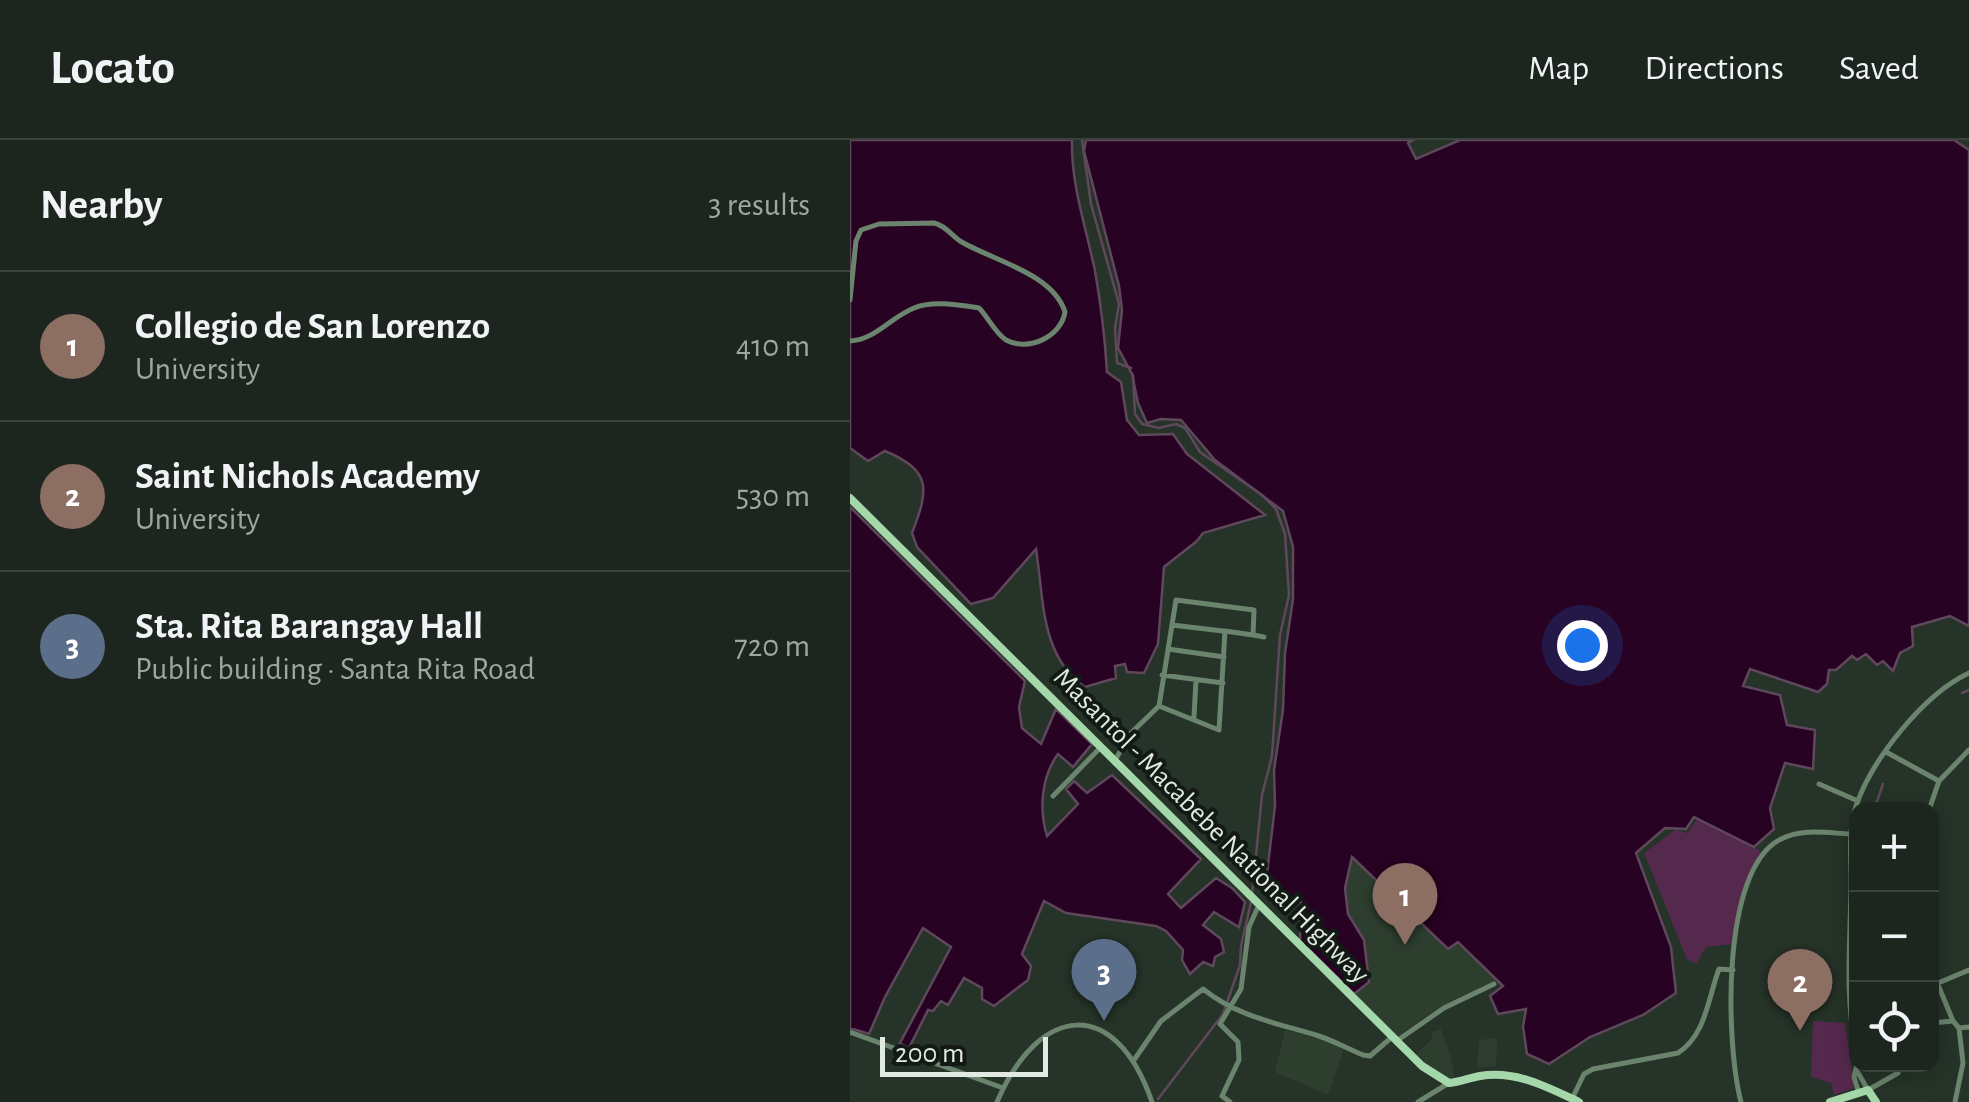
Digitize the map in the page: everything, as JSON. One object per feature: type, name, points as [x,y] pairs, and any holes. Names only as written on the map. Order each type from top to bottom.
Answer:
[{"type":"main road","name":"Masantol - Macabebe National Highway","points":[[850,498],[1257,906],[1434,1077],[1449,1082]]},
{"type":"main road","points":[[1449,1082],[1511,1076],[1536,1082],[1570,1100]]},
{"type":"main road","points":[[1830,1102],[1863,1092],[1876,1102]]},
{"type":"street","points":[[850,300],[856,241],[866,227],[939,224],[966,244],[1011,264],[1056,295],[1063,307],[1064,320],[1047,338],[1016,343],[1001,336],[984,312],[973,307],[916,307],[868,337],[850,342]]},
{"type":"street","points":[[1114,762],[1130,733],[1159,706],[1176,600],[1254,610],[1254,635]]},
{"type":"street","points":[[1172,625],[1264,637]]},
{"type":"street","points":[[1159,706],[1219,730],[1225,631]]},
{"type":"street","points":[[1168,648],[1224,657]]},
{"type":"street","points":[[1819,784],[1858,801],[1886,752],[1924,707],[1969,673]]},
{"type":"street","points":[[1162,675],[1223,683]]},
{"type":"street","points":[[1194,718],[1196,680]]},
{"type":"street","points":[[1053,796],[1100,748]]},
{"type":"street","points":[[1932,802],[1939,780],[1969,750]]},
{"type":"street","points":[[1886,752],[1939,780]]},
{"type":"street","points":[[1740,1102],[1730,1035],[1736,918],[1755,866],[1779,840],[1804,832],[1849,834]]},
{"type":"street","points":[[1851,892],[1852,982]]},
{"type":"street","points":[[1230,1102],[1222,1096],[1239,1060],[1238,1042],[1220,1024],[1227,1006],[1241,989],[1249,927],[1257,906]]},
{"type":"street","points":[[1570,1100],[1584,1074],[1593,1069],[1662,1057],[1688,1046],[1696,1036],[1719,970],[1734,970]]},
{"type":"street","points":[[1939,983],[1969,970]]},
{"type":"street","points":[[1134,1060],[1161,1021],[1203,988],[1227,1006],[1370,1056],[1444,1008],[1494,984]]},
{"type":"street","points":[[1939,985],[1959,1028],[1962,1062],[1955,1102]]},
{"type":"street","points":[[1939,1022],[1954,1021]]},
{"type":"street","points":[[997,1102],[1003,1088],[1037,1044],[1058,1029],[1087,1023],[1103,1030],[1134,1060],[1152,1102]]},
{"type":"street","points":[[1959,1028],[1969,1027]]},
{"type":"street","points":[[850,1032],[1003,1088]]},
{"type":"street","points":[[1858,1072],[1863,1092],[1898,1072]]},
{"type":"street","points":[[1418,1102],[1449,1082]]},
{"type":"shaded area","points":[[850,140],[1072,140],[1076,190],[1095,271],[1107,372],[1121,382],[1127,420],[1139,435],[1173,434],[1187,454],[1265,515],[1203,533],[1164,567],[1158,644],[1144,673],[1127,672],[1125,664],[1115,666],[1116,678],[1085,687],[1070,674],[1059,659],[1047,625],[1036,549],[993,598],[971,604],[917,547],[912,533],[922,504],[919,474],[885,451],[868,461],[850,448]]},
{"type":"shaded area","points":[[1086,140],[1413,140],[1408,143],[1416,159],[1460,140],[1954,140],[1969,150],[1969,626],[1950,616],[1912,627],[1913,646],[1900,653],[1893,671],[1883,661],[1877,665],[1866,654],[1857,660],[1852,656],[1836,670],[1829,670],[1827,684],[1818,692],[1750,669],[1743,686],[1780,695],[1787,725],[1815,730],[1813,769],[1785,763],[1770,808],[1774,829],[1754,847],[1694,817],[1686,829],[1665,828],[1636,853],[1671,947],[1676,993],[1643,1015],[1590,1037],[1549,1064],[1527,1054],[1523,1027],[1526,1009],[1498,1014],[1490,996],[1503,986],[1458,942],[1448,949],[1352,857],[1345,888],[1348,914],[1364,940],[1369,982],[1354,994],[1300,941],[1301,901],[1265,890],[1293,599],[1293,547],[1283,511],[1215,460],[1181,420],[1147,423],[1132,374],[1118,348],[1122,310],[1119,286],[1084,151]]},
{"type":"shaded area","points":[[850,507],[1025,681],[1019,707],[1022,728],[1041,744],[1056,709],[1092,744],[1073,767],[1058,754],[1052,763],[1043,794],[1047,836],[1078,804],[1066,789],[1074,781],[1087,793],[1112,775],[1201,859],[1168,894],[1181,908],[1216,878],[1245,902],[1239,927],[1214,912],[1203,925],[1221,939],[1224,952],[1215,957],[1213,966],[1203,962],[1190,974],[1182,960],[1183,950],[1156,926],[1066,913],[1044,901],[1022,954],[1031,966],[1028,980],[994,1006],[982,999],[982,988],[964,978],[948,1005],[941,1001],[933,1011],[928,1010],[909,1048],[900,1043],[951,947],[923,928],[869,1034],[850,1028]]},
{"type":"shaded area","points":[[1697,819],[1761,851],[1741,896],[1733,944],[1706,947],[1696,964],[1687,959],[1644,853],[1675,830],[1688,833]]},
{"type":"shaded area","points":[[1351,856],[1448,948],[1458,942],[1498,981],[1437,1009],[1398,1036],[1370,1013],[1354,994],[1369,982],[1364,940],[1348,914],[1345,888]]},
{"type":"shaded area","points":[[1813,1021],[1845,1023],[1854,1088],[1834,1095],[1831,1083],[1811,1077]]},
{"type":"shaded area","points":[[1441,1029],[1455,1078],[1440,1076],[1414,1056],[1433,1038],[1431,1032]]},
{"type":"shaded area","points":[[1285,1030],[1316,1036],[1344,1049],[1328,1095],[1275,1072]]},
{"type":"shaded area","points":[[1497,1038],[1496,1066],[1477,1068],[1479,1040]]},
{"type":"waterway","points":[[1082,140],[1091,204],[1119,304],[1115,328],[1117,363],[1131,368]]},
{"type":"waterway","points":[[1133,375],[1135,414],[1142,424],[1159,428],[1176,424],[1185,428],[1200,452],[1276,509],[1285,534],[1289,595],[1280,635],[1272,756],[1262,795],[1252,895]]},
{"type":"waterway","points":[[1962,693],[1969,690]]},
{"type":"waterway","points":[[1877,802],[1883,784]]},
{"type":"waterway","points":[[1158,1099],[1223,1014],[1240,965],[1251,902]]},
{"type":"place","name":"Collegio de San Lorenzo","points":[[1405,945]]},
{"type":"place","name":"Sta. Rita Barangay Hall","points":[[1104,1021]]},
{"type":"place","name":"Saint Nichols Academy","points":[[1800,1031]]}]
